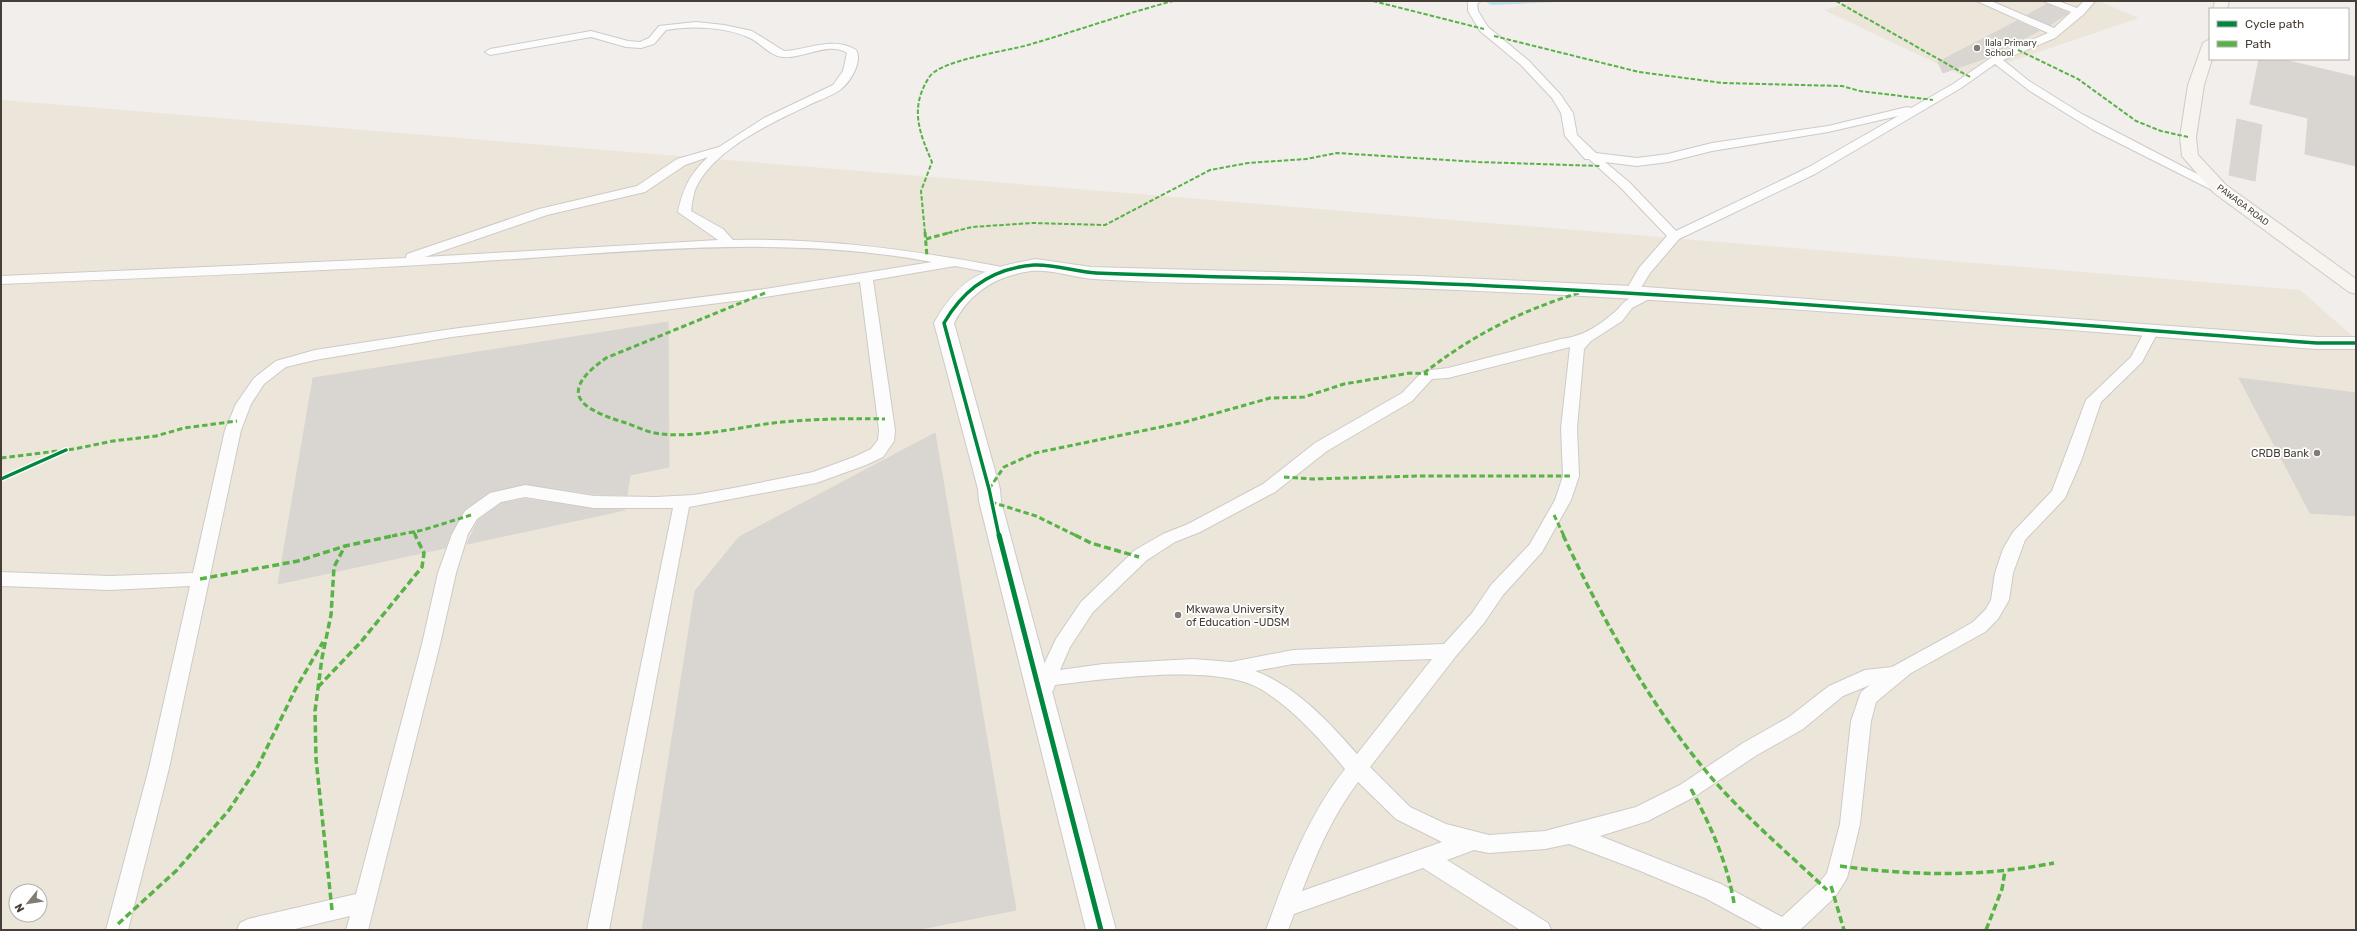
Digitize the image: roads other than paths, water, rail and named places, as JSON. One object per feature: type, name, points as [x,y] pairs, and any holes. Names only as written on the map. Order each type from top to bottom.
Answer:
[{"type":"main road","name":"PAWAGA ROAD","points":[[2209,46],[2196,85],[2188,137],[2190,156],[2220,190],[2356,288]]},
{"type":"street","points":[[1101,930],[990,501],[989,489],[966,400],[944,323],[955,303],[965,293],[1002,271],[1036,265],[1091,273],[1418,282],[1640,293],[2317,343],[2356,344]]},
{"type":"lane","points":[[1476,1],[1472,3],[1473,11],[1484,29],[1525,63],[1556,96],[1567,113],[1572,136],[1589,156],[1625,185],[1674,236]]},
{"type":"lane","points":[[1982,1],[2055,32]]},
{"type":"lane","points":[[2048,1],[2080,12]]},
{"type":"lane","points":[[1277,930],[1309,844],[1337,794],[1356,767],[1449,651],[1478,618],[1497,590],[1536,548],[1563,500],[1571,476],[1568,428],[1577,348],[1583,341],[1617,318],[1626,305],[1640,293],[1644,271],[1674,236],[1703,224],[1811,171],[1957,86],[1996,60],[2055,32],[2080,12],[2090,1]]},
{"type":"lane","points":[[490,52],[591,34],[606,35],[630,45],[641,45],[652,41],[663,28],[677,25],[741,31],[756,37],[772,50],[784,54],[832,47],[848,48],[852,52],[853,64],[837,87],[733,140],[694,178],[685,199],[684,212],[718,232],[730,244]]},
{"type":"lane","points":[[1996,60],[2009,72],[2069,111],[2124,143],[2220,190]]},
{"type":"lane","points":[[1589,156],[1637,162],[1668,158],[1712,147],[1828,129],[1916,109]]},
{"type":"lane","points":[[393,263],[543,212],[641,189],[681,162],[696,156],[722,150]]},
{"type":"lane","points":[[1,280],[393,263],[730,244],[772,243],[844,247],[956,262],[1002,271]]},
{"type":"lane","points":[[117,930],[159,768],[233,430],[244,404],[258,381],[281,364],[315,355],[452,333],[866,278],[956,262]]},
{"type":"lane","points":[[356,930],[365,902],[431,644],[447,573],[460,534],[471,515],[496,497],[525,491],[594,502],[682,502],[816,477],[877,453],[886,441],[887,430],[866,278]]},
{"type":"lane","points":[[1570,835],[1644,862],[1713,891],[1784,930],[1827,890],[1836,878],[1843,859],[1850,824],[1861,721],[1868,698],[1897,674],[1979,626],[1992,614],[2000,600],[2004,573],[2012,549],[2019,536],[2059,494],[2073,461],[2094,400],[2137,359],[2152,330]]},
{"type":"lane","points":[[1046,714],[1046,679],[1062,644],[1086,607],[1141,555],[1169,538],[1200,525],[1269,488],[1321,447],[1407,397],[1424,376],[1428,374],[1448,373],[1561,344],[1583,341]]},
{"type":"lane","points":[[598,930],[682,502]]},
{"type":"lane","points":[[1,579],[110,583],[200,579]]},
{"type":"lane","points":[[1231,670],[1271,660],[1293,657],[1449,651]]},
{"type":"lane","points":[[1046,679],[1103,672],[1193,667],[1231,670],[1270,685],[1287,698],[1323,729],[1356,767],[1404,814],[1443,833],[1473,841],[1489,844],[1521,844],[1570,835],[1641,815],[1687,791],[1750,749],[1796,723],[1836,691],[1865,678],[1897,674]]},
{"type":"lane","points":[[1285,907],[1473,841]]},
{"type":"lane","points":[[1425,858],[1540,930]]},
{"type":"lane","points":[[248,930],[365,902]]},
{"type":"water","points":[[1484,1],[1557,1],[1558,2],[1492,5]]},
{"type":"place","name":"Ilala Primary School","points":[[1977,48]]},
{"type":"place","name":"CRDB Bank","points":[[2317,453]]},
{"type":"place","name":"Mkwawa University of Education -UDSM","points":[[1178,615]]}]
